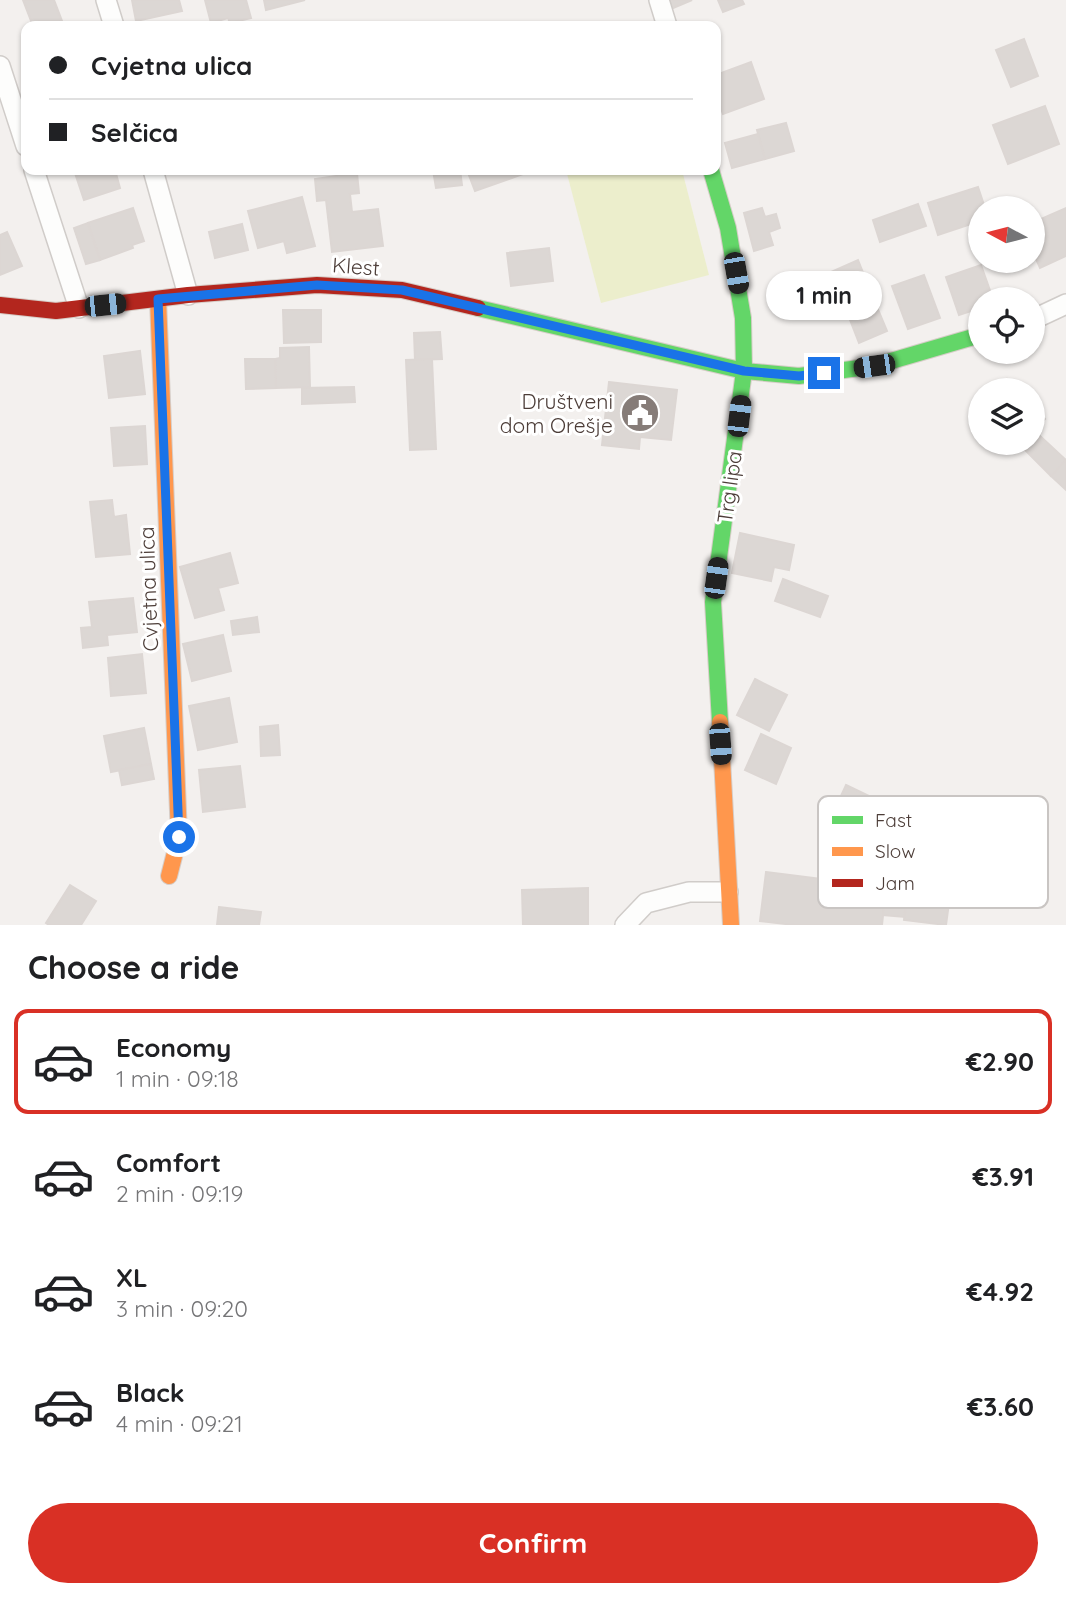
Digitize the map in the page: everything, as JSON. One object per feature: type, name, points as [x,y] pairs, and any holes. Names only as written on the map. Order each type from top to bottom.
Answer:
[{"type":"street","points":[[106,0],[112,21]]},
{"type":"street","points":[[659,0],[665,21]]},
{"type":"street","points":[[0,65],[21,130]]},
{"type":"street","points":[[36,175],[79,308]]},
{"type":"street","points":[[154,175],[188,295]]},
{"type":"street","name":"Trg lipa","points":[[712,175],[728,228],[741,305],[744,371],[713,601],[731,925]]},
{"type":"street","name":"Klest","points":[[0,305],[56,310],[188,295],[317,285],[402,290],[744,371],[799,376],[874,366],[968,339]]},
{"type":"street","name":"Cvjetna ulica","points":[[158,299],[179,837],[169,876]]},
{"type":"street","points":[[1045,314],[1066,304]]},
{"type":"street","points":[[625,925],[646,903],[689,892],[728,892]]},
{"type":"green space","points":[[567,175],[683,175],[709,275],[601,303]]},
{"type":"building","points":[[23,0],[54,0],[62,21],[31,21]]},
{"type":"building","points":[[132,0],[179,0],[182,11],[136,21]]},
{"type":"building","points":[[205,0],[246,0],[251,18],[210,21]]},
{"type":"building","points":[[264,0],[305,0],[266,10]]},
{"type":"building","points":[[667,0],[692,0],[671,9]]},
{"type":"building","points":[[718,0],[742,0],[744,4],[723,12]]},
{"type":"building","points":[[1024,39],[1038,76],[1011,87],[996,50]]},
{"type":"building","points":[[751,62],[764,99],[723,114],[721,73]]},
{"type":"building","points":[[1045,106],[1059,144],[1008,164],[993,125]]},
{"type":"building","points":[[786,123],[794,151],[765,159],[757,130]]},
{"type":"building","points":[[758,134],[765,159],[732,168],[725,143]]},
{"type":"building","points":[[76,175],[116,175],[120,188],[84,200]]},
{"type":"building","points":[[357,175],[359,193],[350,194],[352,212],[378,209],[383,246],[332,252],[326,200],[317,201],[315,179]]},
{"type":"building","points":[[434,175],[461,175],[462,185],[436,188]]},
{"type":"building","points":[[469,175],[520,175],[475,191]]},
{"type":"building","points":[[978,187],[981,196],[968,196],[968,225],[938,235],[928,203]]},
{"type":"building","points":[[302,197],[315,246],[287,253],[284,241],[258,248],[248,211]]},
{"type":"building","points":[[918,204],[926,226],[880,242],[873,220]]},
{"type":"building","points":[[133,208],[144,241],[100,260],[88,223]]},
{"type":"building","points":[[762,208],[765,217],[776,214],[780,228],[769,232],[773,245],[754,251],[744,213]]},
{"type":"building","points":[[1066,208],[1066,256],[1045,266],[1045,217]]},
{"type":"building","points":[[88,223],[100,260],[86,264],[74,228]]},
{"type":"building","points":[[242,224],[248,250],[215,258],[209,232]]},
{"type":"building","points":[[7,232],[22,266],[0,275],[0,235]]},
{"type":"building","points":[[549,248],[553,281],[511,286],[507,253]]},
{"type":"building","points":[[858,260],[874,300],[847,312],[831,272]]},
{"type":"building","points":[[968,269],[968,273],[984,273],[989,287],[968,287],[968,312],[959,315],[946,277]]},
{"type":"building","points":[[924,275],[940,318],[908,329],[892,286]]},
{"type":"building","points":[[874,300],[887,331],[859,343],[847,312]]},
{"type":"building","points":[[283,310],[321,310],[321,342],[284,343]]},
{"type":"building","points":[[440,332],[442,359],[415,360],[414,333]]},
{"type":"building","points":[[309,347],[310,387],[276,388],[275,359],[280,358],[280,348]]},
{"type":"building","points":[[140,351],[145,394],[109,398],[104,356]]},
{"type":"building","points":[[245,359],[275,359],[276,388],[246,389]]},
{"type":"building","points":[[432,359],[436,449],[410,450],[406,360]]},
{"type":"building","name":"Društveni dom Orešje","points":[[609,382],[677,390],[671,440],[640,437],[639,449],[602,445]]},
{"type":"building","points":[[354,387],[355,402],[302,404],[302,388]]},
{"type":"building","points":[[145,426],[147,464],[114,466],[111,428]]},
{"type":"building","points":[[1045,441],[1066,460],[1051,476],[1030,455],[1045,455]]},
{"type":"building","points":[[1066,460],[1066,490],[1051,476]]},
{"type":"building","points":[[112,500],[114,517],[126,515],[130,554],[96,557],[90,502]]},
{"type":"building","points":[[740,533],[794,545],[789,570],[774,567],[771,581],[732,573]]},
{"type":"building","points":[[230,553],[238,583],[218,588],[224,610],[195,618],[180,567]]},
{"type":"building","points":[[783,579],[828,596],[820,617],[775,601]]},
{"type":"building","points":[[133,598],[137,632],[107,635],[108,645],[83,648],[81,628],[92,627],[89,602]]},
{"type":"building","points":[[257,617],[259,632],[233,635],[231,621]]},
{"type":"building","points":[[223,635],[231,671],[192,681],[183,644]]},
{"type":"building","points":[[142,654],[146,693],[111,696],[108,658]]},
{"type":"building","points":[[755,679],[787,695],[769,731],[737,715]]},
{"type":"building","points":[[229,698],[237,742],[198,750],[189,706]]},
{"type":"building","points":[[278,725],[280,755],[261,756],[260,727]]},
{"type":"building","points":[[144,728],[151,764],[111,772],[104,736]]},
{"type":"building","points":[[761,734],[791,748],[776,784],[745,770]]},
{"type":"building","points":[[151,764],[154,779],[122,785],[119,770]]},
{"type":"building","points":[[240,766],[245,807],[203,812],[199,770]]},
{"type":"building","points":[[846,785],[869,796],[841,796]]},
{"type":"building","points":[[766,872],[818,878],[818,908],[884,908],[882,925],[794,925],[760,921]]},
{"type":"building","points":[[70,885],[96,901],[81,925],[49,925],[46,923]]},
{"type":"building","points":[[588,888],[588,925],[523,925],[522,890]]},
{"type":"building","points":[[219,907],[261,912],[259,925],[217,925]]},
{"type":"building","points":[[884,908],[906,908],[905,917],[883,915]]},
{"type":"building","points":[[906,908],[948,908],[946,925],[904,920]]},
{"type":"traffic: fast","points":[[712,175],[728,228],[743,318],[744,371],[713,602],[720,722]]},
{"type":"traffic: fast","points":[[478,308],[744,371],[799,376],[874,366],[968,339]]},
{"type":"traffic: slow","points":[[158,299],[179,837],[169,876]]},
{"type":"traffic: slow","points":[[720,722],[731,925]]},
{"type":"traffic: jam","points":[[0,305],[56,311],[188,295],[317,285],[402,290],[478,308]]},
{"type":"place","name":"Društveni dom Orešje","points":[[640,413]]},
{"type":"route","points":[[179,837],[158,299],[317,285],[402,290],[744,371],[799,376],[824,373]]}]
